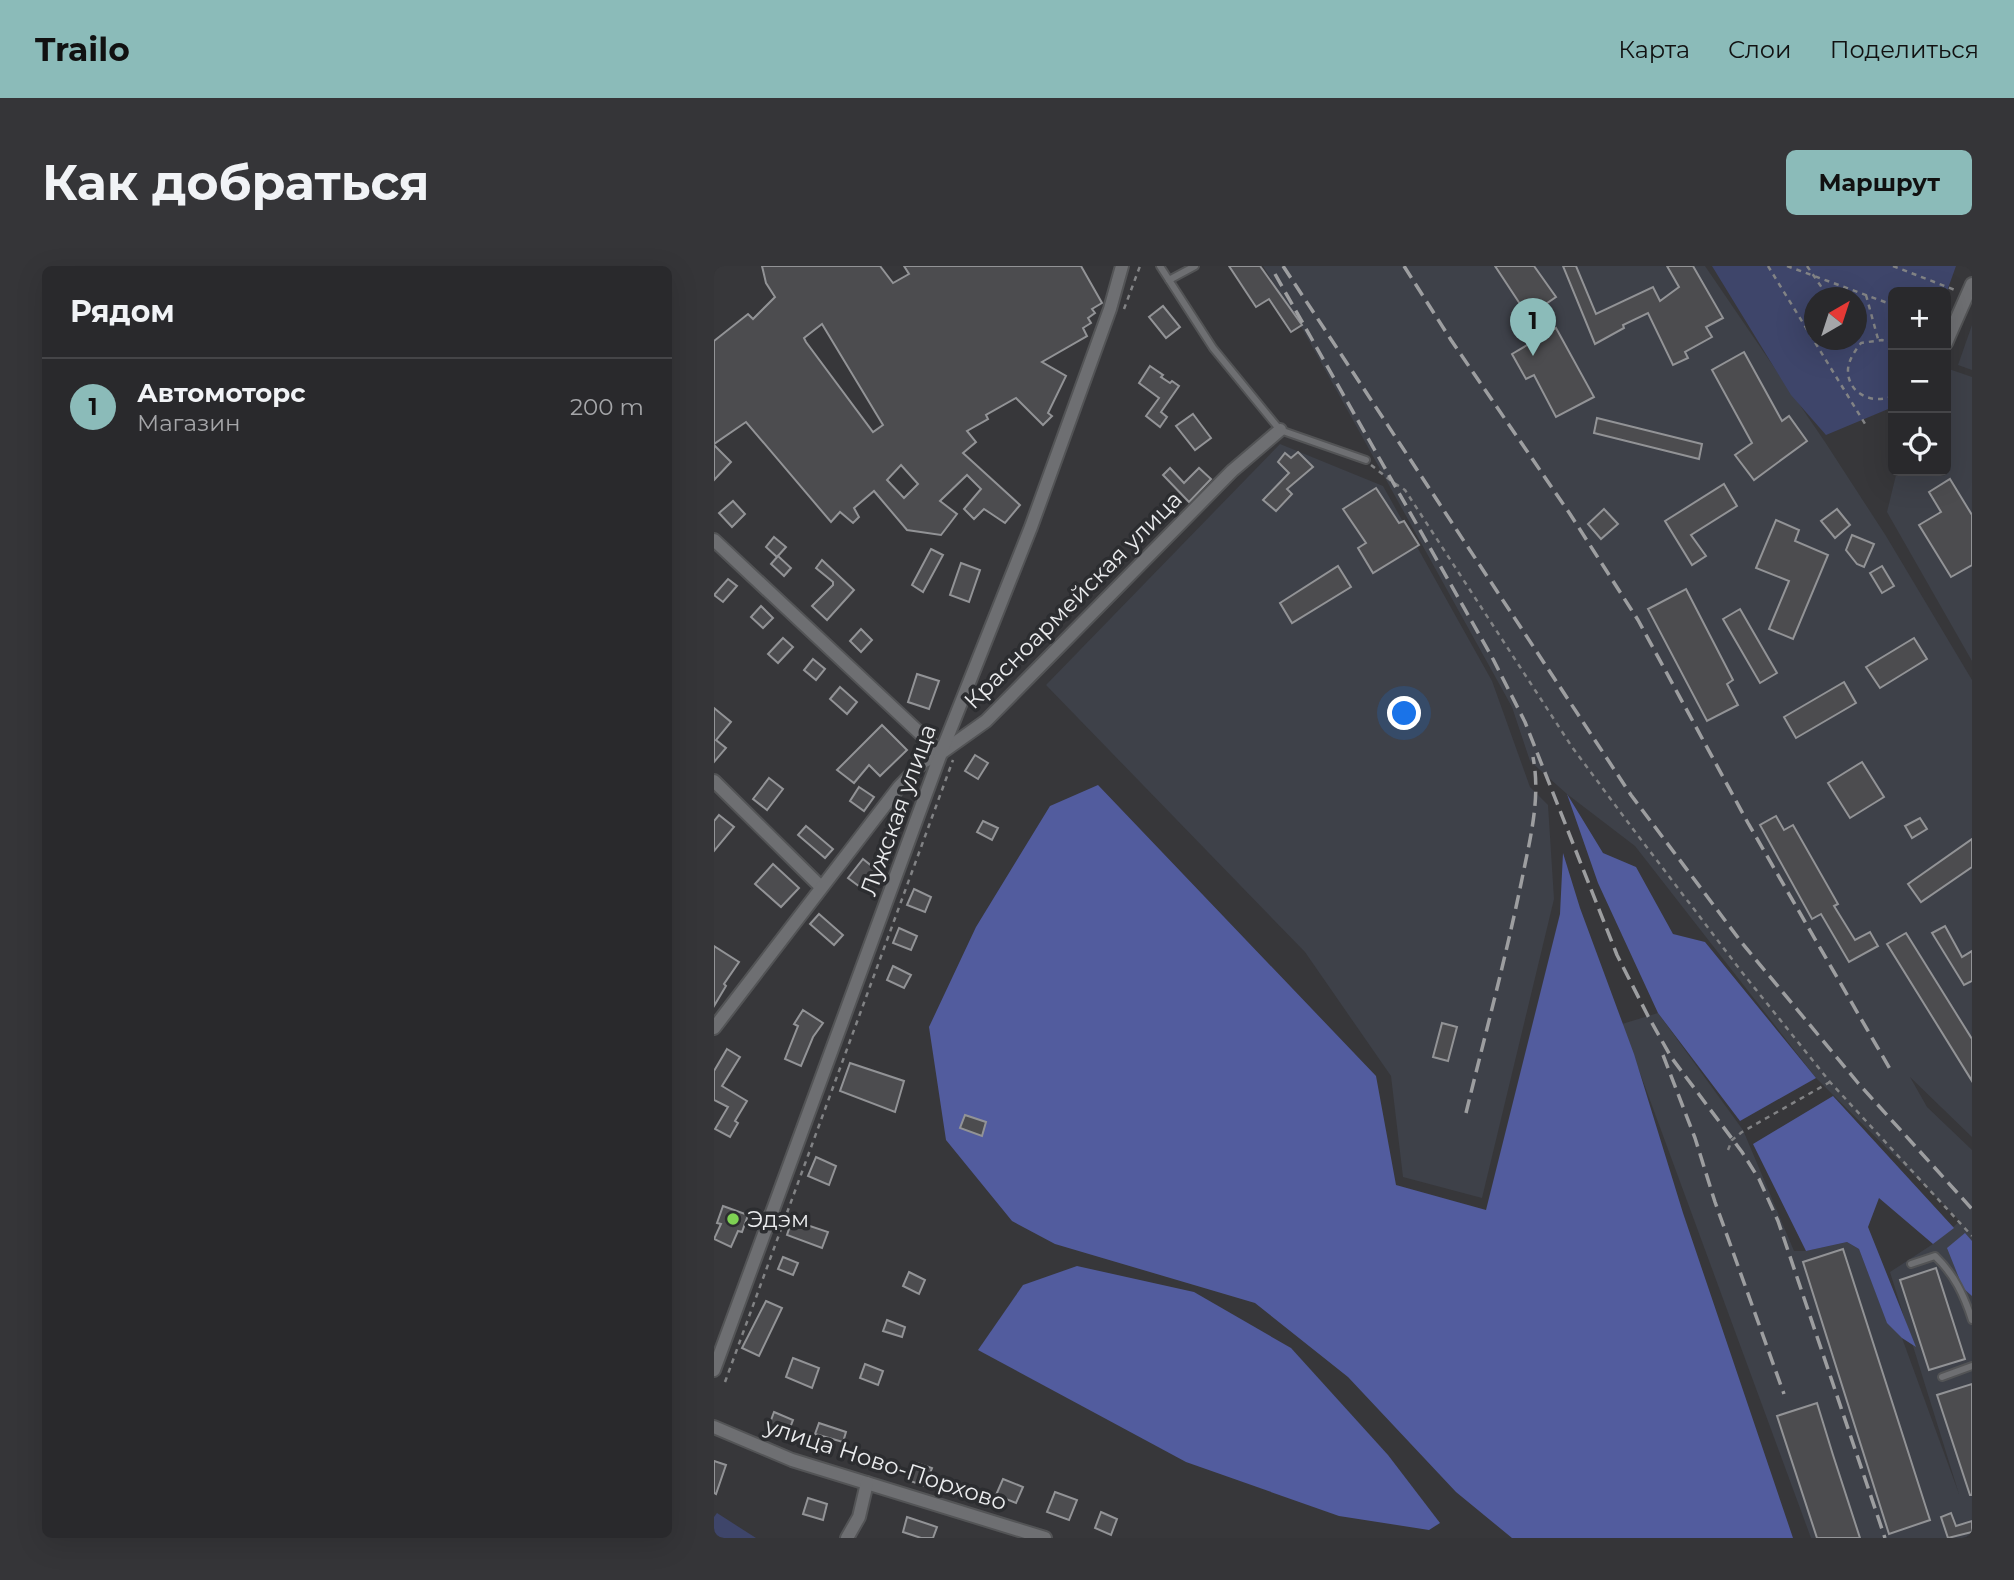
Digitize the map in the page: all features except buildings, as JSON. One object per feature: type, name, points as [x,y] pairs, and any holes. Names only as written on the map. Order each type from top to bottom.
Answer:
[{"type":"street","name":"Лужская улица","points":[[714,1370],[942,753],[1045,489],[1110,309],[1122,266]]},
{"type":"street","points":[[1951,331],[1969,290]]},
{"type":"street","name":"Красноармейская улица","points":[[714,1028],[899,787],[923,762],[942,753],[986,720],[1232,471],[1280,430]]},
{"type":"street","points":[[714,540],[942,753]]},
{"type":"street","points":[[714,781],[821,887]]},
{"type":"street","name":"улица Ново-Порхово","points":[[714,1427],[792,1460],[1045,1538]]},
{"type":"street","points":[[847,1538],[859,1517],[867,1483]]},
{"type":"lane","points":[[1160,266],[1213,348],[1280,430],[1366,460]]},
{"type":"lane","points":[[1170,280],[1195,266]]},
{"type":"lane","points":[[1911,1264],[1935,1256],[1948,1269],[1966,1300],[1972,1320]]},
{"type":"lane","points":[[1942,1377],[1972,1366]]},
{"type":"path","points":[[1121,317],[1140,266]]},
{"type":"path","points":[[1768,266],[1867,428]]},
{"type":"path","points":[[1787,266],[1844,287]]},
{"type":"path","points":[[1807,266],[1822,287]]},
{"type":"path","points":[[1893,266],[1969,290]]},
{"type":"path","points":[[1867,295],[1888,303]]},
{"type":"path","points":[[1867,298],[1879,340]]},
{"type":"path","points":[[1867,342],[1888,342]]},
{"type":"path","points":[[1856,350],[1848,368],[1852,383],[1859,393],[1867,398],[1876,400],[1888,397]]},
{"type":"path","points":[[1843,388],[1852,383]]},
{"type":"path","points":[[1366,460],[1405,490],[1572,747],[1741,971],[1830,1082],[1972,1236]]},
{"type":"path","points":[[724,1382],[962,738]]},
{"type":"path","points":[[1728,1150],[1732,1140],[1742,1132],[1830,1082]]},
{"type":"shaded area","points":[[1263,266],[1705,266],[1886,536],[1972,680],[1972,1137],[1910,1077],[1927,1107],[1972,1150],[1972,1538],[1811,1538],[1622,1024],[1658,1013],[1743,1130],[1794,1251],[1847,1242],[1859,1249],[1887,1322],[1902,1338],[1959,1494],[1890,1272],[1933,1244],[1960,1221],[1816,1078],[1635,846],[1567,794],[1530,761],[1512,707],[1303,330]]},
{"type":"shaded area","points":[[1712,266],[1956,266],[1948,287],[1888,287],[1888,409],[1826,435],[1791,395]]},
{"type":"shaded area","points":[[1972,325],[1972,370],[1958,365]]},
{"type":"shaded area","points":[[1951,370],[1972,377],[1972,661],[1887,512],[1896,476],[1951,476]]},
{"type":"shaded area","points":[[1280,444],[1383,486],[1492,681],[1530,787],[1548,805],[1554,899],[1482,1198],[1403,1177],[1391,1076],[1305,952],[1046,685]]},
{"type":"shaded area","points":[[1098,785],[1376,1076],[1396,1185],[1486,1210],[1560,914],[1563,853],[1580,908],[1634,1054],[1683,1213],[1793,1538],[1512,1538],[1456,1492],[1348,1377],[1255,1303],[1055,1244],[1012,1221],[946,1140],[929,1027],[976,927],[1050,806]]},
{"type":"shaded area","points":[[1567,794],[1603,853],[1636,867],[1673,934],[1705,942],[1816,1078],[1740,1121],[1658,1013],[1598,883]]},
{"type":"shaded area","points":[[1833,1096],[1954,1228],[1933,1244],[1879,1198],[1868,1227],[1916,1347],[1887,1323],[1859,1249],[1847,1242],[1806,1251],[1753,1144]]},
{"type":"shaded area","points":[[1965,1233],[1972,1241],[1972,1296],[1963,1288],[1947,1248]]},
{"type":"shaded area","points":[[1077,1266],[1194,1292],[1291,1348],[1388,1455],[1440,1523],[1429,1530],[1339,1516],[1186,1462],[978,1350],[1023,1285]]},
{"type":"shaded area","points":[[717,1513],[756,1538],[714,1538],[714,1517]]},
{"type":"railway","points":[[1283,266],[1631,795],[1742,943],[1858,1083],[1972,1209]]},
{"type":"railway","points":[[1404,266],[1638,620],[1748,823],[1890,1069]]},
{"type":"railway","points":[[1275,274],[1493,659],[1525,722],[1617,955],[1648,1016],[1671,1057],[1759,1179],[1778,1221],[1885,1538]]},
{"type":"railway","points":[[1466,1113],[1509,938],[1531,834],[1536,788],[1533,757]]},
{"type":"railway","points":[[1663,1055],[1695,1138],[1715,1202],[1784,1394]]},
{"type":"place","name":"Автомоторс","points":[[1533,356]]},
{"type":"place","name":"Эдэм","points":[[733,1219]]}]
